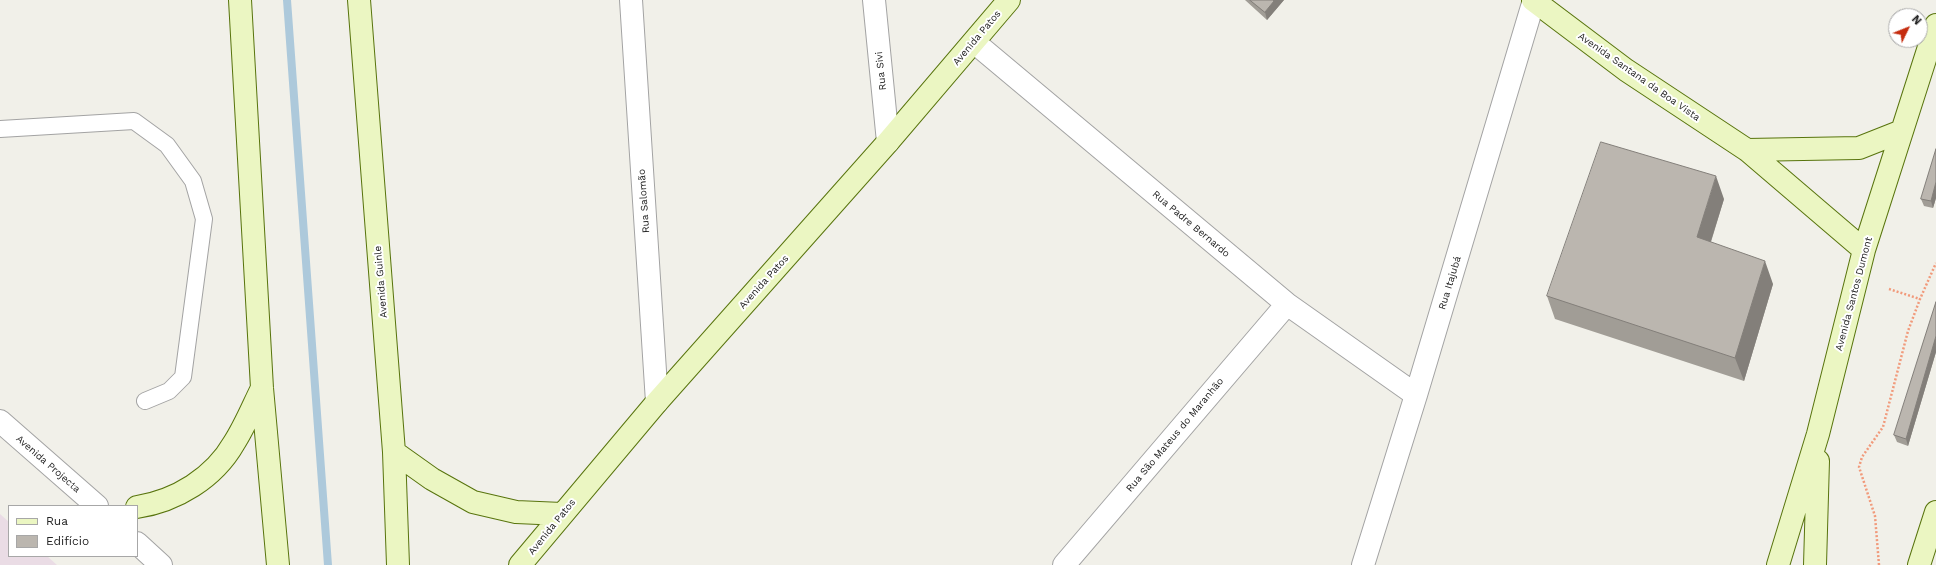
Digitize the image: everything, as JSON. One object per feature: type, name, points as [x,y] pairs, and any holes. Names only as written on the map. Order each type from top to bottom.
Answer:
[{"type":"street","points":[[240,0],[262,388],[278,565]]},
{"type":"street","name":"Avenida Guinle","points":[[359,0],[394,452],[398,565]]},
{"type":"street","name":"Rua Salomão","points":[[631,0],[657,402]]},
{"type":"street","name":"Rua Sivi","points":[[874,0],[888,142]]},
{"type":"street","name":"Avenida Patos","points":[[520,565],[657,402],[888,142],[1009,0]]},
{"type":"street","name":"Avenida Santana da Boa Vista","points":[[1533,0],[1626,70],[1747,150],[1864,250]]},
{"type":"street","name":"Rua Itajubá","points":[[1363,565],[1416,395],[1533,0]]},
{"type":"street","name":"Avenida Santos Dumont","points":[[1778,565],[1818,434],[1864,250],[1936,25]]},
{"type":"street","name":"Rua Padre Bernardo","points":[[974,42],[1286,304],[1416,395]]},
{"type":"street","points":[[1747,150],[1859,148],[1902,131]]},
{"type":"street","name":"Rua São Mateus do Maranhão","points":[[1064,565],[1286,304]]},
{"type":"street","points":[[138,507],[152,505],[185,492],[215,468],[234,444],[262,388]]},
{"type":"street","name":"Avenida Projecta","points":[[0,421],[96,505]]},
{"type":"street","points":[[1815,565],[1818,434]]},
{"type":"street","points":[[394,452],[432,479],[472,502],[516,512],[562,514]]},
{"type":"street","points":[[1919,565],[1936,512]]},
{"type":"street","points":[[138,544],[161,565]]},
{"type":"lane","points":[[0,129],[134,121],[168,145],[193,181],[204,219],[183,376],[169,391],[145,401]]},
{"type":"path","points":[[1880,565],[1875,516],[1859,467],[1862,457],[1883,427],[1908,331],[1936,263]]},
{"type":"path","points":[[1889,289],[1920,299]]},
{"type":"shaded area","points":[[0,514],[8,521],[8,557],[48,557],[57,565],[0,565]]},
{"type":"building","points":[[1250,0],[1273,0],[1274,1],[1265,12]]},
{"type":"building","points":[[1601,142],[1716,176],[1697,237],[1765,261],[1735,358],[1547,296]]},
{"type":"building","points":[[1936,149],[1936,182],[1931,201],[1921,199]]},
{"type":"building","points":[[1936,302],[1936,336],[1906,439],[1894,435]]},
{"type":"waterway","points":[[287,0],[328,565]]}]
